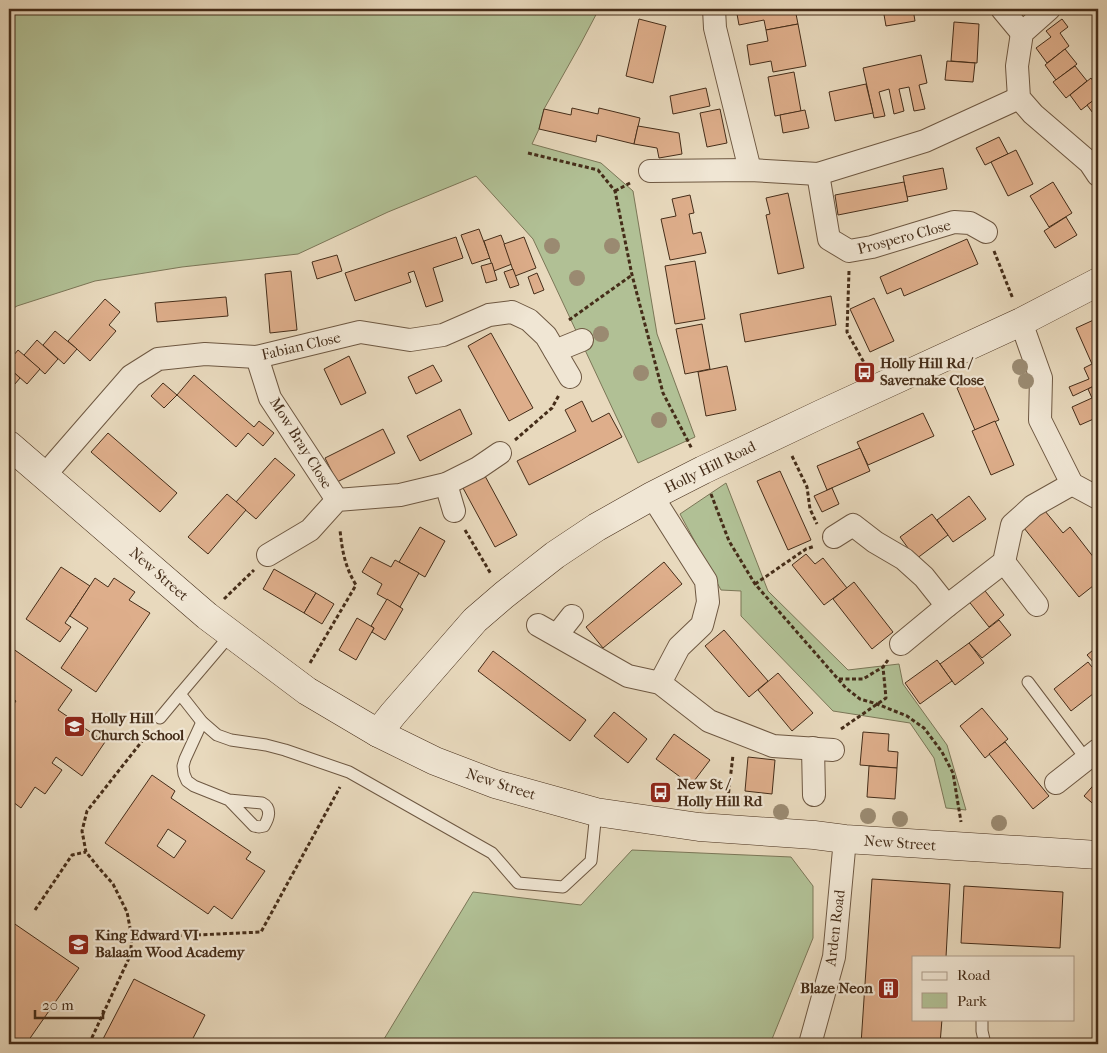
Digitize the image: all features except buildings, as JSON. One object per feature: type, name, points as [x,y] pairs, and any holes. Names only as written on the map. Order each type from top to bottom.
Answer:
[{"type":"street","points":[[714,9],[715,28],[750,170]]},
{"type":"street","points":[[1002,9],[1022,33]]},
{"type":"street","points":[[1049,9],[1022,33],[1018,66],[1019,98],[1033,114],[1095,164]]},
{"type":"street","points":[[650,171],[750,170],[818,174],[925,141],[1019,98]]},
{"type":"street","name":"Prospero Close","points":[[818,174],[829,239],[849,251],[872,247],[954,222],[970,223],[986,232]]},
{"type":"street","name":"Holly Hill Road","points":[[378,733],[475,620],[555,555],[597,527],[703,470],[1021,322],[1098,282]]},
{"type":"street","name":"Fabian Close","points":[[44,476],[131,376],[158,359],[205,354],[257,357],[360,332],[410,340],[443,335],[488,316],[512,312],[529,320],[550,344],[570,377]]},
{"type":"street","points":[[1021,322],[1041,378],[1040,420],[1072,484],[1098,498]]},
{"type":"street","points":[[550,344],[582,340]]},
{"type":"street","name":"Mow Bray Close","points":[[257,357],[270,398],[337,500]]},
{"type":"street","name":"New Street","points":[[9,445],[208,616],[307,690],[378,733],[435,761],[494,784],[596,812],[699,827],[845,839],[1098,855]]},
{"type":"street","name":"Mow Bray Close","points":[[268,555],[310,530],[337,500],[400,495],[446,484],[478,468],[500,453]]},
{"type":"street","points":[[446,484],[454,511]]},
{"type":"street","points":[[901,644],[1004,562],[1012,525],[1033,506],[1072,484]]},
{"type":"street","points":[[652,496],[706,581],[708,602],[702,625],[679,647],[660,683]]},
{"type":"street","points":[[829,540],[853,525],[875,542],[904,559],[924,577],[947,606]]},
{"type":"street","points":[[1004,562],[1037,605]]},
{"type":"street","points":[[572,616],[548,630],[628,676],[660,683],[709,722],[773,746],[823,749],[814,795]]},
{"type":"street","points":[[1056,783],[1092,755]]},
{"type":"street","name":"Arden Road","points":[[810,1044],[834,957],[845,839]]},
{"type":"lane","points":[[160,718],[231,634]]},
{"type":"lane","points":[[1028,682],[1092,755]]},
{"type":"lane","points":[[180,694],[202,722],[217,734],[231,740],[285,750],[349,772],[492,853],[518,883],[563,887],[591,861],[596,812]]},
{"type":"lane","points":[[202,722],[183,766],[186,781],[229,800]]},
{"type":"lane","points":[[982,1020],[985,1044]]},
{"type":"path","points":[[528,153],[598,170],[615,191],[632,275],[663,393],[703,470],[729,541],[755,584],[846,688],[860,699],[907,716],[924,728],[942,752],[953,773],[964,846]]},
{"type":"path","points":[[986,232],[1021,322]]},
{"type":"path","points":[[849,251],[848,332],[878,388]]},
{"type":"path","points":[[550,344],[632,275]]},
{"type":"path","points":[[500,453],[552,408],[570,377]]},
{"type":"path","points":[[755,584],[806,549],[829,540],[810,508],[807,487],[781,433]]},
{"type":"path","points":[[307,690],[311,661],[356,585],[350,574],[342,547],[337,500]]},
{"type":"path","points":[[454,511],[504,595]]},
{"type":"path","points":[[208,616],[268,555]]},
{"type":"path","points":[[838,678],[863,679],[883,667],[901,644]]},
{"type":"path","points":[[823,749],[838,731],[886,698],[883,667]]},
{"type":"path","points":[[89,1044],[130,956],[132,938],[127,912],[113,884],[86,852],[82,831],[87,811],[160,718]]},
{"type":"path","points":[[725,829],[735,732]]},
{"type":"path","points":[[132,938],[261,932],[349,772]]},
{"type":"path","points":[[35,910],[72,855],[86,852]]},
{"type":"green space","points":[[9,9],[599,9],[544,109],[539,129],[532,144],[601,163],[633,191],[657,334],[695,437],[638,463],[533,239],[476,176],[388,212],[298,254],[182,267],[95,281],[17,306],[9,311]]},
{"type":"green space","points":[[726,483],[768,591],[848,670],[899,664],[903,684],[947,745],[966,810],[946,808],[934,758],[910,723],[833,711],[741,616],[741,591],[721,590],[680,514]]},
{"type":"green space","points":[[632,850],[791,857],[813,886],[813,938],[770,1044],[381,1044],[473,892],[581,905]]},
{"type":"place","name":"Holly Hill Rd / Savernake Close","points":[[864,372]]},
{"type":"place","name":"Holly Hill Church School","points":[[75,727]]},
{"type":"place","name":"New St / Holly Hill Rd","points":[[661,793]]},
{"type":"place","name":"King Edward VI Balaam Wood Academy","points":[[79,944]]},
{"type":"place","name":"Blaze Neon","points":[[889,988]]}]
